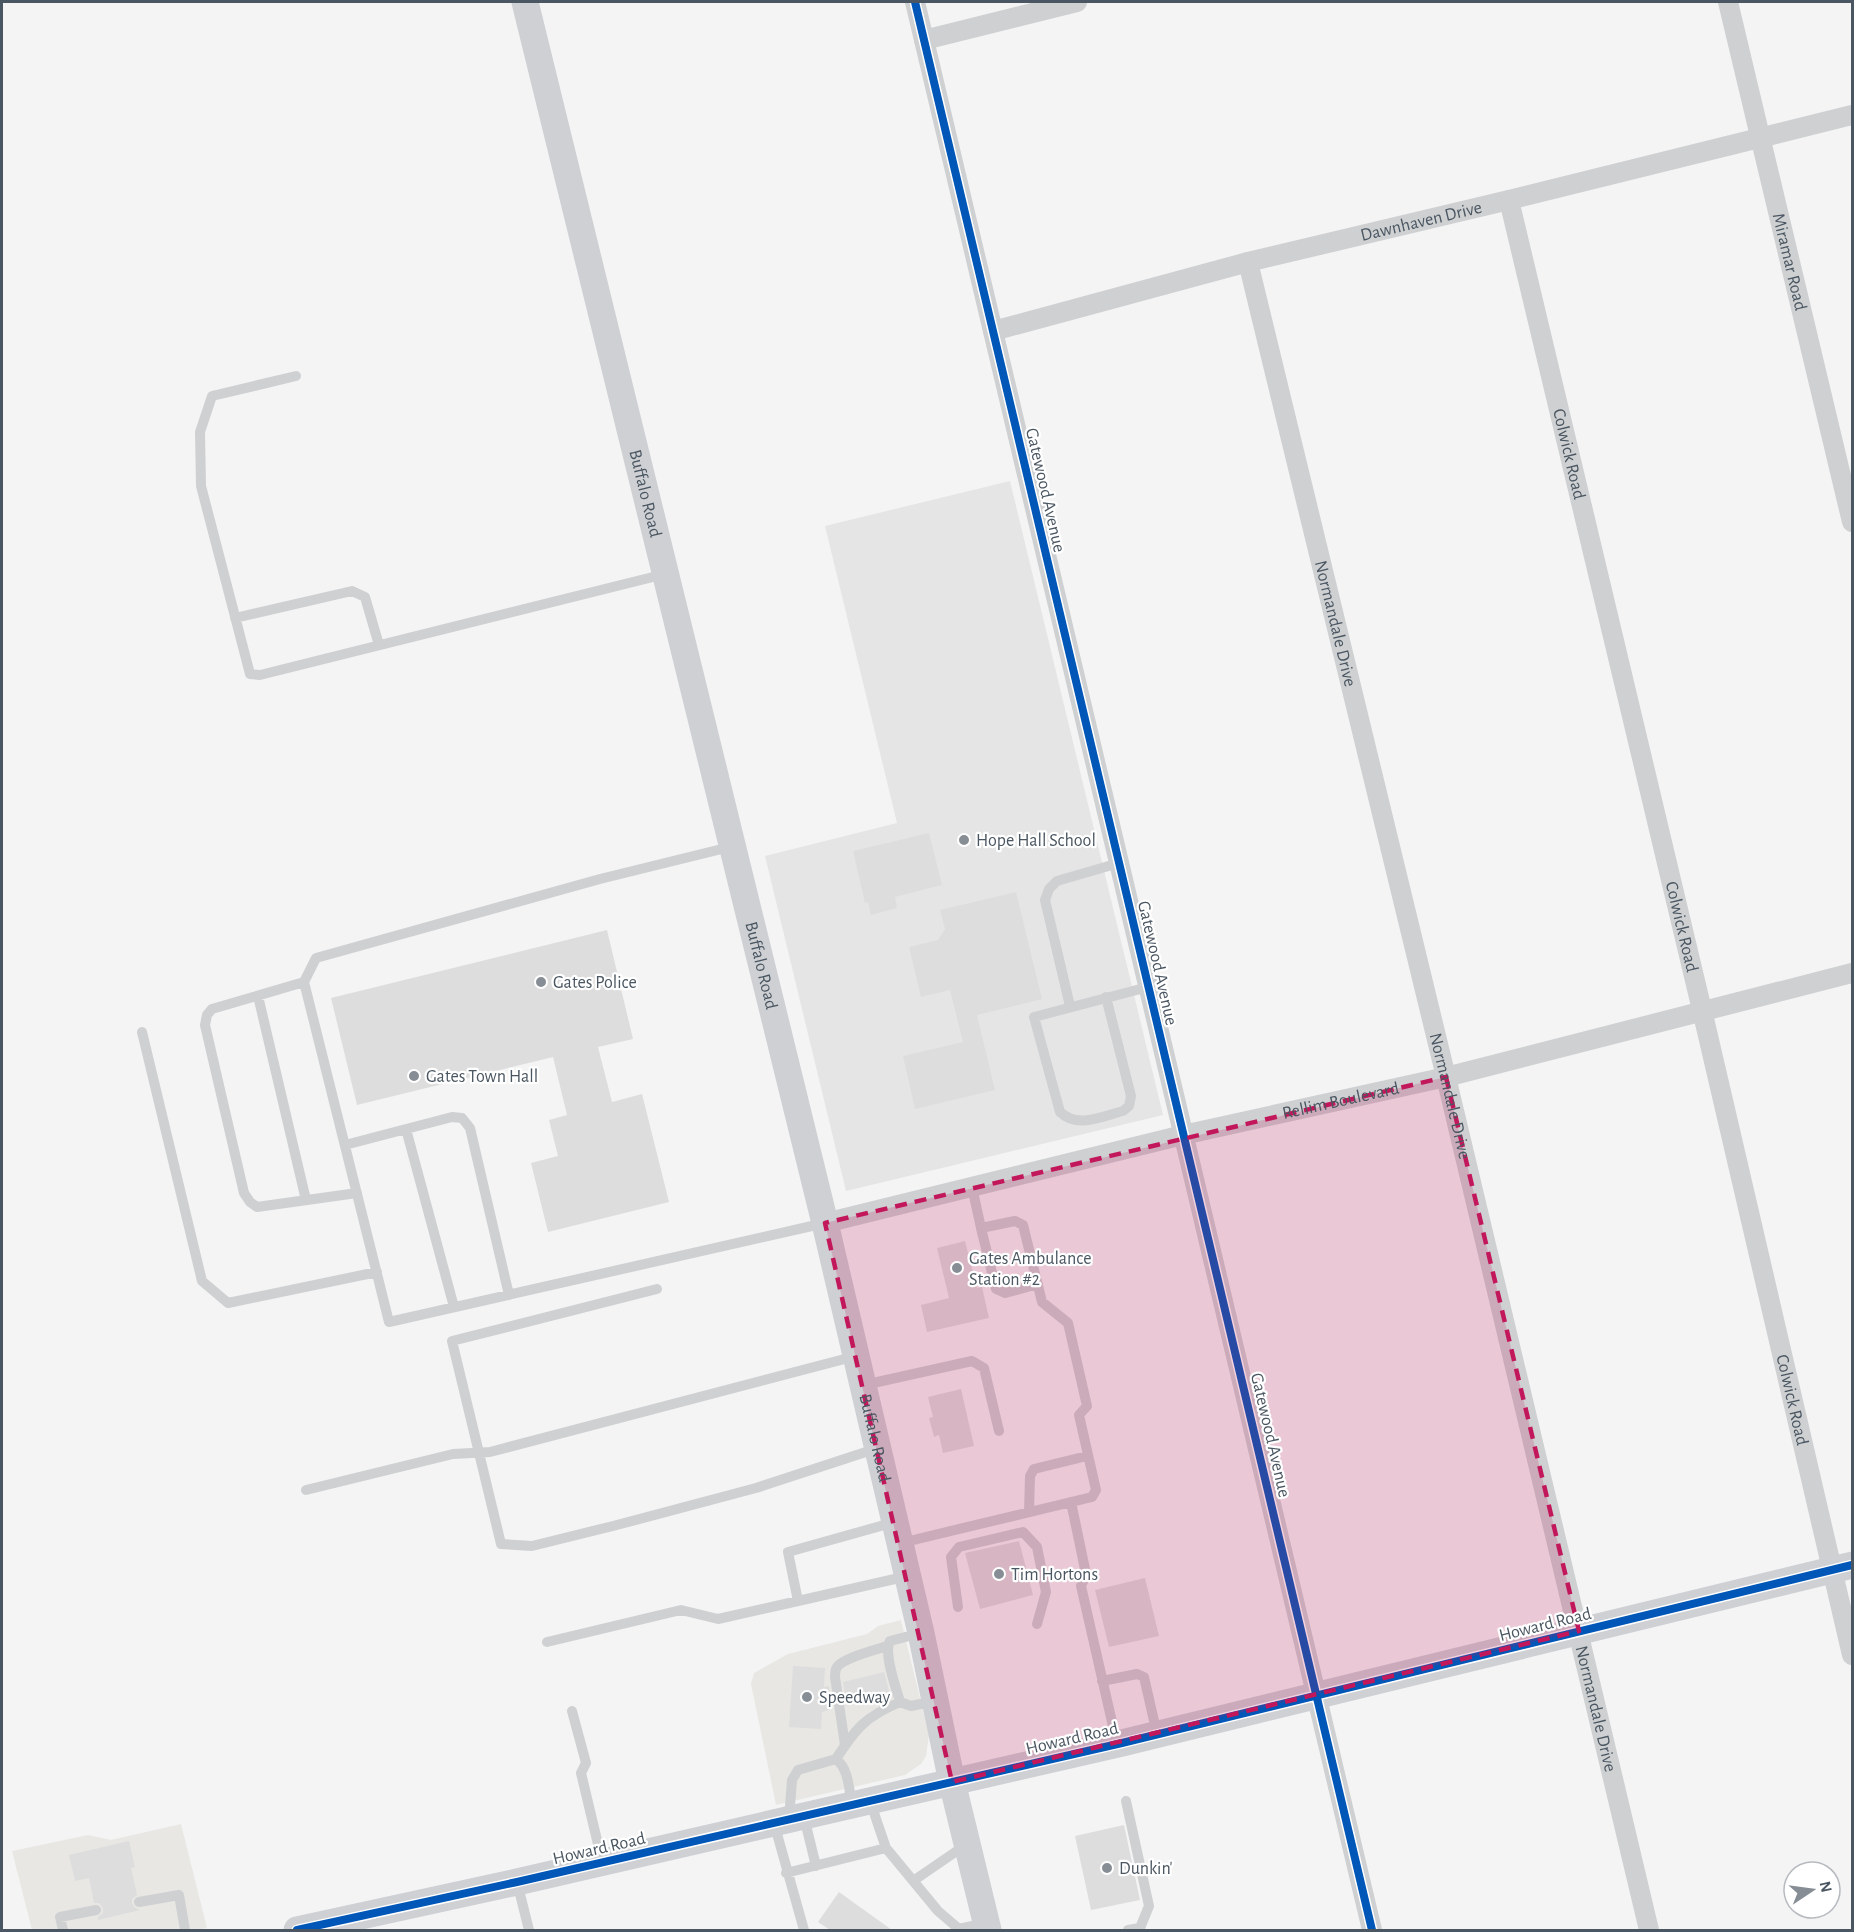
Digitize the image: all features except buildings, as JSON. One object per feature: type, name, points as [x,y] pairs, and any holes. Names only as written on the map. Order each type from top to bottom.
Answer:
[{"type":"main road","name":"Buffalo Road","points":[[525,2],[734,846],[857,1356],[921,1633],[952,1782],[987,1927]]},
{"type":"main road","name":"Howard Road","points":[[297,1930],[517,1882],[1117,1744],[1842,1568]]},
{"type":"street","name":"Gatewood Avenue","points":[[915,2],[1372,1930]]},
{"type":"street","points":[[924,40],[1077,2]]},
{"type":"street","name":"Miramar Road","points":[[1728,2],[1852,522]]},
{"type":"street","name":"Dawnhaven Drive","points":[[993,331],[1248,262],[1852,115]]},
{"type":"street","name":"Colwick Road","points":[[1509,200],[1702,1010],[1842,1568],[1852,1654]]},
{"type":"street","name":"Normandale Drive","points":[[1248,262],[1446,1077],[1649,1930]]},
{"type":"street","name":"Rellim Boulevard","points":[[825,1223],[1183,1135],[1446,1077],[1852,973]]},
{"type":"lane","points":[[296,376],[212,396],[200,432],[201,486],[250,674],[260,675],[665,574]]},
{"type":"lane","points":[[235,618],[352,591],[365,597],[379,645]]},
{"type":"lane","points":[[734,846],[600,879],[316,957],[304,982],[389,1322],[825,1223]]},
{"type":"lane","points":[[1070,1006],[1046,900],[1049,889],[1057,881],[1119,863]]},
{"type":"lane","points":[[304,982],[212,1009],[207,1015],[205,1025],[244,1193],[257,1207],[357,1193]]},
{"type":"lane","points":[[1106,997],[1131,1096],[1129,1106],[1123,1111],[1078,1122],[1068,1119],[1060,1112],[1034,1017],[1070,1006],[1106,997],[1148,987]]},
{"type":"lane","points":[[258,996],[306,1200]]},
{"type":"lane","points":[[142,1032],[202,1281],[228,1303],[377,1272]]},
{"type":"lane","points":[[345,1145],[452,1116],[462,1118],[470,1128],[509,1295]]},
{"type":"lane","points":[[406,1129],[454,1307]]},
{"type":"lane","points":[[972,1187],[996,1288],[1005,1293],[1038,1284]]},
{"type":"lane","points":[[798,1601],[788,1552],[1029,1512],[1092,1497],[1096,1490],[1078,1414],[1088,1406],[1068,1323],[1042,1302],[1023,1225],[1015,1221],[981,1228]]},
{"type":"lane","points":[[657,1289],[452,1341],[501,1544],[532,1546],[756,1488],[878,1448]]},
{"type":"lane","points":[[306,1490],[453,1454],[501,1449],[857,1356]]},
{"type":"lane","points":[[863,1385],[972,1361],[984,1368],[999,1431]]},
{"type":"lane","points":[[1029,1512],[1030,1476],[1034,1469],[1087,1456]]},
{"type":"lane","points":[[1071,1502],[1086,1574],[1081,1586],[1117,1744]]},
{"type":"lane","points":[[958,1607],[951,1557],[959,1546],[1023,1532],[1037,1547],[1046,1592],[1037,1624]]},
{"type":"lane","points":[[547,1642],[681,1610],[718,1619],[908,1575]]},
{"type":"lane","points":[[845,1745],[835,1677],[837,1667],[865,1653],[887,1646],[890,1641],[921,1633]]},
{"type":"lane","points":[[887,1646],[900,1702]]},
{"type":"lane","points":[[1102,1681],[1137,1674],[1144,1677],[1157,1734]]},
{"type":"lane","points":[[804,1930],[786,1874],[792,1780],[798,1770],[836,1759],[853,1733],[877,1712],[900,1702],[911,1706],[935,1701]]},
{"type":"lane","points":[[572,1711],[586,1763],[581,1773],[603,1862]]},
{"type":"lane","points":[[836,1759],[841,1763],[886,1848],[938,1911],[959,1930],[987,1927]]},
{"type":"lane","points":[[1126,1801],[1149,1906],[1140,1928],[1128,1930]]},
{"type":"lane","points":[[789,1819],[816,1866]]},
{"type":"lane","points":[[913,1881],[967,1844]]},
{"type":"lane","points":[[786,1874],[886,1848]]},
{"type":"lane","points":[[517,1882],[529,1930]]},
{"type":"lane","points":[[139,1902],[179,1895],[186,1930]]},
{"type":"lane","points":[[63,1930],[60,1917],[96,1910]]},
{"type":"highlighted area","points":[[1446,1077],[1579,1631],[952,1782],[825,1223]]},
{"type":"shaded area","name":"Hope Hall School","points":[[1010,481],[1163,1115],[846,1191],[765,856],[897,823],[825,526]]},
{"type":"shaded area","points":[[901,1620],[929,1735],[926,1756],[921,1764],[905,1775],[776,1805],[751,1684],[754,1673],[788,1654],[867,1634],[878,1626]]},
{"type":"shaded area","points":[[181,1824],[207,1928],[195,1930],[32,1930],[12,1851],[88,1835],[111,1840]]},
{"type":"cycle path","points":[[915,2],[1372,1930]]},
{"type":"cycle path","points":[[297,1930],[517,1882],[1122,1743],[1852,1565]]},
{"type":"place","name":"Hope Hall School","points":[[964,840]]},
{"type":"place","name":"Gates Police","points":[[541,982]]},
{"type":"place","name":"Gates Town Hall","points":[[414,1076]]},
{"type":"place","name":"Gates Ambulance Station #2","points":[[957,1268]]},
{"type":"place","name":"Tim Hortons","points":[[999,1574]]},
{"type":"place","name":"Speedway","points":[[807,1697]]},
{"type":"place","name":"Dunkin'","points":[[1107,1868]]}]
